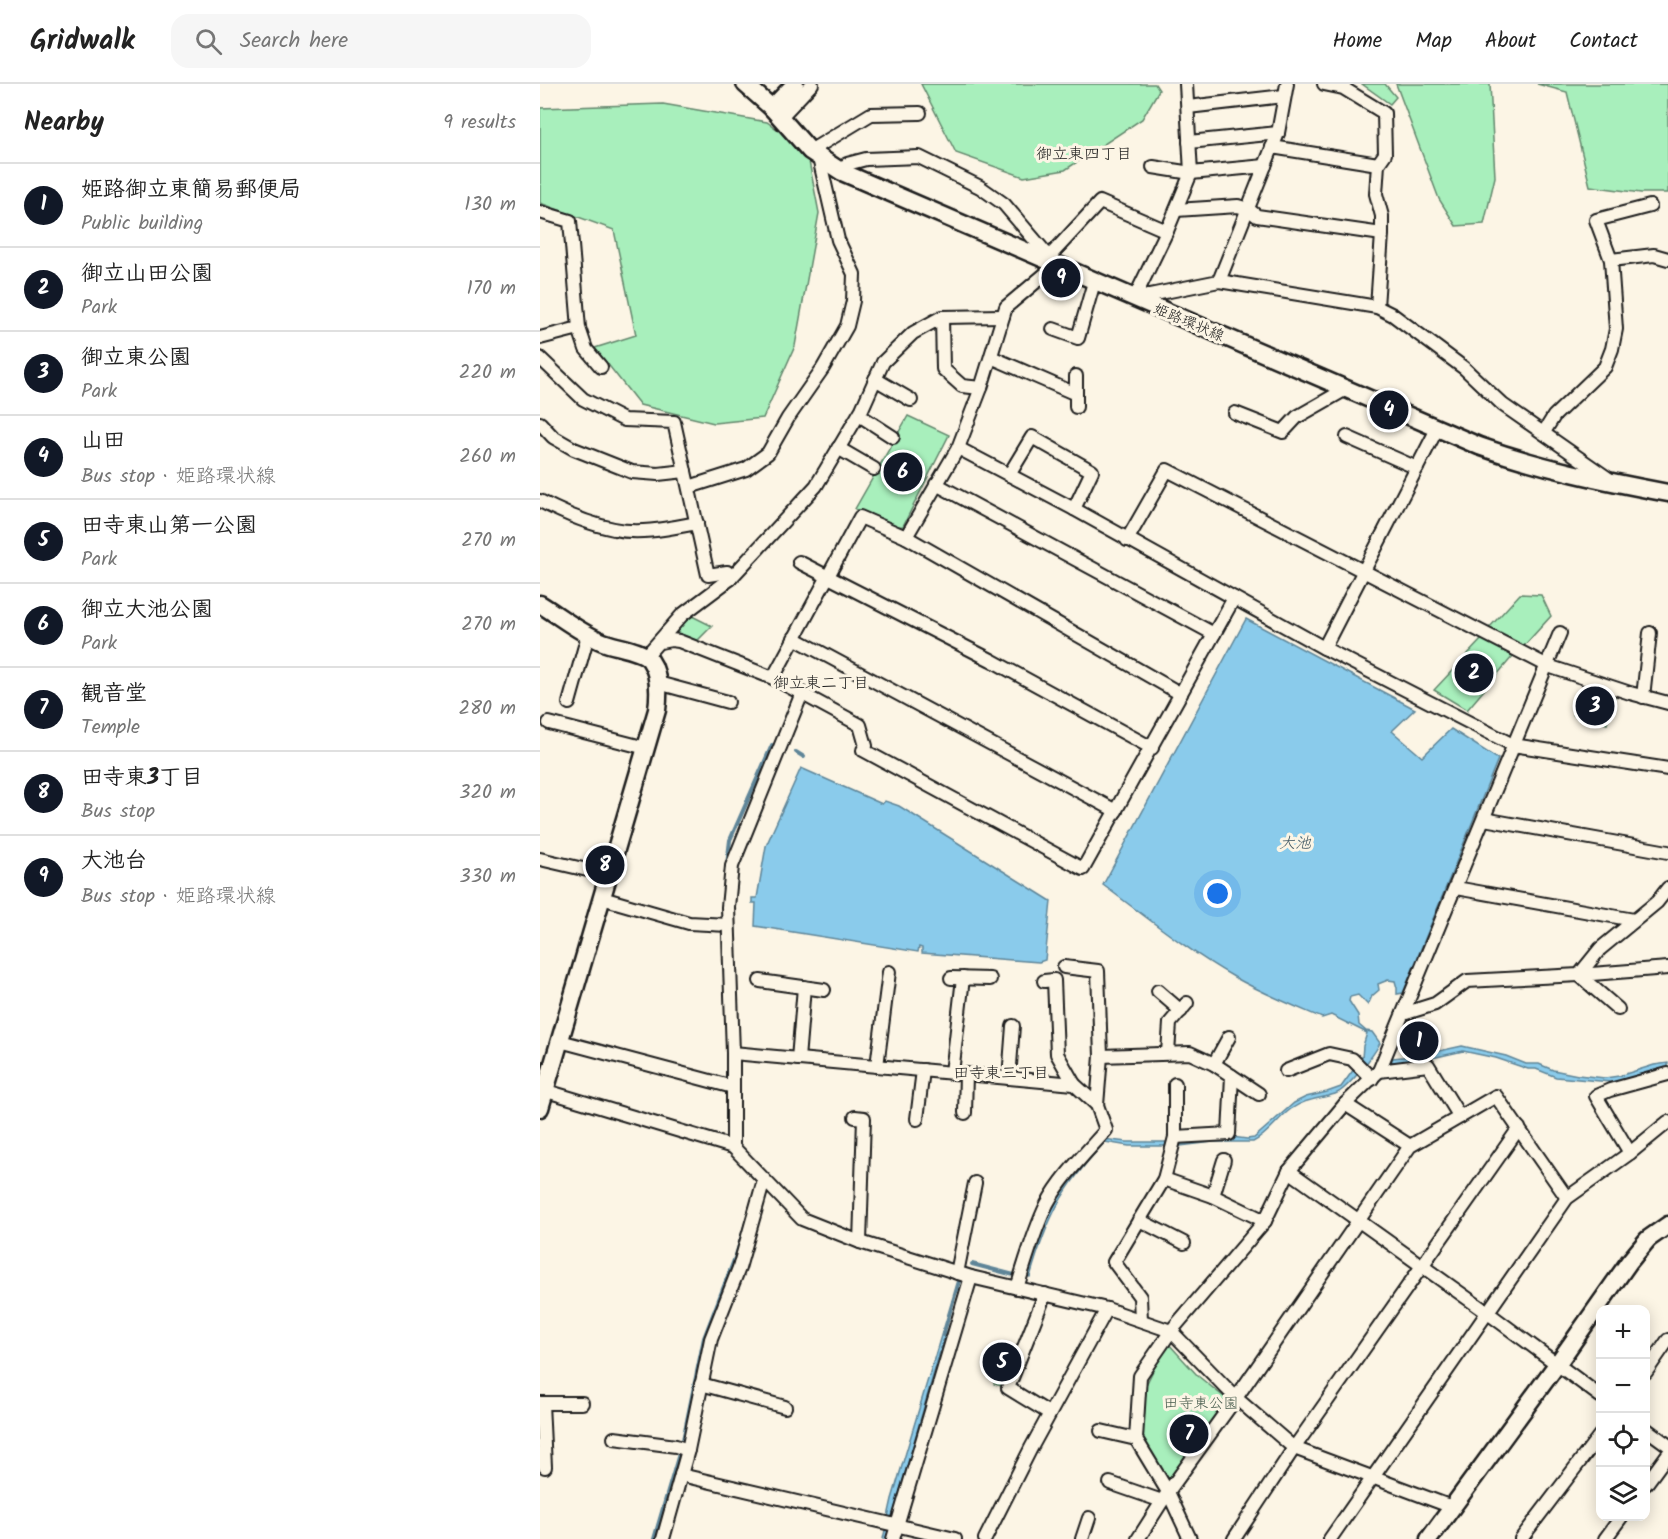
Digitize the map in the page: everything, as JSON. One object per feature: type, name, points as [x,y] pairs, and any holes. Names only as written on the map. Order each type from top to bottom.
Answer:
[{"type":"street","name":"姫路環状線","points":[[745,84],[815,154],[842,172],[1479,446],[1522,461],[1668,494]]},
{"type":"street","points":[[776,113],[795,84]]},
{"type":"street","points":[[776,113],[812,84]]},
{"type":"street","points":[[1134,299],[1167,231],[1191,173],[1186,84]]},
{"type":"street","points":[[1324,84],[1343,88],[1384,112],[1385,154],[1378,164],[1376,194],[1382,216],[1377,307]]},
{"type":"street","points":[[1188,107],[1286,90],[1278,133],[1219,282]]},
{"type":"street","points":[[689,487],[746,469],[768,453],[788,418],[824,368],[847,326],[853,301],[854,274],[838,240],[815,154],[871,114],[920,113]]},
{"type":"street","points":[[1190,142],[1278,133]]},
{"type":"street","points":[[1272,147],[1378,164]]},
{"type":"street","points":[[842,172],[847,164],[866,159],[919,157],[980,187],[1004,204],[1052,261]]},
{"type":"street","points":[[1153,167],[1191,173],[1265,166]]},
{"type":"street","points":[[906,537],[958,448],[981,388],[1006,307],[1052,261],[1100,202],[1167,231]]},
{"type":"street","points":[[1176,210],[1238,206],[1248,209],[1257,216],[1382,234]]},
{"type":"street","points":[[1544,432],[1554,416],[1605,367],[1612,349],[1616,329],[1611,260],[1596,220],[1650,206]]},
{"type":"street","points":[[540,212],[570,221],[579,328],[586,349],[602,367]]},
{"type":"street","points":[[1611,260],[1654,255],[1668,259]]},
{"type":"street","points":[[1053,329],[1078,338],[1094,282]]},
{"type":"street","points":[[1134,299],[1219,282],[1377,307],[1393,315],[1464,368],[1503,405],[1615,483]]},
{"type":"street","points":[[646,656],[681,615],[730,579],[816,486],[859,415],[883,362],[913,333],[942,317],[1003,316]]},
{"type":"street","points":[[942,317],[943,369],[962,386],[981,388]]},
{"type":"street","points":[[540,338],[579,328]]},
{"type":"street","points":[[991,357],[1076,394]]},
{"type":"street","points":[[540,358],[583,399],[624,420],[674,422],[708,575],[727,572],[730,579]]},
{"type":"street","points":[[1076,376],[1076,407]]},
{"type":"street","points":[[875,379],[911,400]]},
{"type":"street","points":[[1235,413],[1283,432],[1297,417],[1346,389]]},
{"type":"street","points":[[859,415],[893,437]]},
{"type":"street","points":[[540,423],[554,437],[574,449],[632,472],[658,474],[685,471]]},
{"type":"street","points":[[1324,648],[1438,427]]},
{"type":"street","points":[[1009,475],[1032,438],[1092,471],[1074,509]]},
{"type":"street","points":[[1347,438],[1417,468]]},
{"type":"street","points":[[838,448],[873,469]]},
{"type":"street","points":[[958,448],[1074,509],[1324,648],[1513,744],[1668,769]]},
{"type":"street","points":[[1127,540],[1167,470],[1548,666],[1642,697],[1668,703]]},
{"type":"street","points":[[936,484],[1214,634]]},
{"type":"street","points":[[540,501],[567,515],[615,530],[659,530],[697,524]]},
{"type":"street","points":[[773,678],[860,517],[906,537],[1181,694]]},
{"type":"street","points":[[799,562],[991,660],[1152,748]]},
{"type":"street","points":[[660,642],[678,641],[773,678],[802,693],[860,725],[866,746],[863,750],[1083,869],[1234,598]]},
{"type":"street","points":[[540,604],[576,629],[602,642],[646,656],[654,668],[658,683],[657,710],[560,1041],[543,1089],[540,1108]]},
{"type":"street","points":[[1190,1539],[1165,1497],[1136,1439],[1140,1377],[1171,1331],[1265,1221],[1289,1171],[1344,1104],[1376,1075],[1456,888],[1560,633]]},
{"type":"street","points":[[1642,697],[1650,633]]},
{"type":"street","points":[[569,702],[588,635]]},
{"type":"street","points":[[794,638],[1116,811]]},
{"type":"street","points":[[658,683],[728,702]]},
{"type":"street","points":[[733,1147],[733,1053],[728,925],[732,866],[802,693]]},
{"type":"street","points":[[549,723],[646,748]]},
{"type":"street","points":[[1484,819],[1668,852]]},
{"type":"street","points":[[540,859],[609,875]]},
{"type":"street","points":[[1456,888],[1634,920]]},
{"type":"street","points":[[1579,975],[1600,949],[1657,902],[1668,888]]},
{"type":"street","points":[[602,898],[689,923],[728,925]]},
{"type":"street","points":[[1017,1288],[1041,1217],[1049,1201],[1072,1169],[1106,1130],[1097,1105],[1101,1056],[1098,971],[1064,967]]},
{"type":"street","points":[[1403,1014],[1435,1004],[1467,981],[1668,968]]},
{"type":"street","points":[[877,1066],[889,972]]},
{"type":"street","points":[[1579,975],[1618,1009]]},
{"type":"street","points":[[952,1073],[957,978],[990,979]]},
{"type":"street","points":[[1044,981],[1054,980],[1057,1054],[1074,1084],[1097,1105]]},
{"type":"street","points":[[760,981],[824,990]]},
{"type":"street","points":[[798,1059],[804,987]]},
{"type":"street","points":[[1158,990],[1184,1007],[1170,1023],[1168,1053]]},
{"type":"street","points":[[1009,1078],[1013,1026]]},
{"type":"street","points":[[1214,1064],[1229,1037]]},
{"type":"street","points":[[560,1041],[733,1087]]},
{"type":"street","points":[[733,1053],[1074,1084]]},
{"type":"street","points":[[1101,1056],[1190,1053],[1214,1064],[1259,1094]]},
{"type":"street","points":[[1286,1071],[1329,1054],[1352,1059],[1376,1075],[1428,1065],[1460,1117]]},
{"type":"street","points":[[917,1119],[923,1070]]},
{"type":"street","points":[[965,1113],[966,1074]]},
{"type":"street","points":[[1630,1154],[1596,1096],[1668,1074]]},
{"type":"street","points":[[1173,1142],[1229,1134],[1232,1076]]},
{"type":"street","points":[[1141,1320],[1140,1297],[1114,1262],[1164,1179],[1173,1142],[1174,1084]]},
{"type":"street","points":[[543,1089],[733,1147],[802,1219],[860,1242],[971,1277],[1107,1309],[1171,1331],[1236,1398],[1294,1448],[1452,1507]]},
{"type":"street","points":[[1138,1539],[1410,1146],[1496,1096],[1567,1198]]},
{"type":"street","points":[[1344,1104],[1410,1146]]},
{"type":"street","points":[[855,1117],[864,1118],[857,1162],[860,1242]]},
{"type":"street","points":[[1330,1539],[1567,1198],[1630,1154],[1668,1122]]},
{"type":"street","points":[[1234,1539],[1294,1448],[1519,1128]]},
{"type":"street","points":[[1213,1196],[1224,1160]]},
{"type":"street","points":[[1289,1171],[1558,1363],[1596,1393]]},
{"type":"street","points":[[1164,1179],[1213,1196],[1265,1221]]},
{"type":"street","points":[[663,1539],[681,1475],[682,1448],[701,1384],[711,1339],[739,1268],[764,1180]]},
{"type":"street","points":[[957,1273],[975,1184]]},
{"type":"street","points":[[1139,1220],[1184,1243]]},
{"type":"street","points":[[1429,1539],[1629,1262],[1648,1239],[1668,1225]]},
{"type":"street","points":[[892,1539],[971,1277]]},
{"type":"street","points":[[1045,1294],[1008,1388],[1049,1413]]},
{"type":"street","points":[[985,1539],[1049,1413],[1107,1309]]},
{"type":"street","points":[[1650,1366],[1668,1340]]},
{"type":"street","points":[[701,1384],[761,1395],[785,1407]]},
{"type":"street","points":[[545,1467],[541,1403],[582,1403]]},
{"type":"street","points":[[1101,1431],[1136,1439]]},
{"type":"street","points":[[1650,1432],[1668,1445]]},
{"type":"street","points":[[614,1438],[682,1448]]},
{"type":"street","points":[[1521,1539],[1596,1440]]},
{"type":"street","points":[[1650,1479],[1668,1454]]},
{"type":"street","points":[[681,1475],[955,1539]]},
{"type":"street","points":[[1110,1483],[1165,1497]]},
{"type":"street","points":[[1082,1539],[1089,1518]]},
{"type":"street","points":[[1605,1539],[1618,1521]]},
{"type":"green space","points":[[921,84],[1155,84],[1159,90],[1142,119],[1065,170],[1024,177],[956,153]]},
{"type":"green space","points":[[1362,84],[1385,84],[1396,97],[1390,104]]},
{"type":"green space","points":[[1396,84],[1490,84],[1495,177],[1484,224],[1456,226],[1439,199]]},
{"type":"green space","points":[[1537,84],[1668,84],[1668,193],[1641,193],[1590,186],[1567,92]]},
{"type":"green space","points":[[663,104],[767,122],[807,151],[819,213],[795,346],[763,418],[714,423],[640,405],[595,348],[636,335],[614,230],[540,203],[540,108]]},
{"type":"green space","points":[[908,416],[949,435],[903,526],[893,527],[855,509]]},
{"type":"green space","points":[[1520,594],[1541,595],[1551,616],[1522,648],[1488,629]]},
{"type":"green space","points":[[690,615],[712,626],[697,641],[673,631]]},
{"type":"green space","points":[[1482,639],[1513,656],[1467,710],[1434,690]]},
{"type":"green space","points":[[1587,684],[1615,697],[1607,724],[1573,715]]},
{"type":"green space","name":"田寺東公園","points":[[1167,1342],[1198,1376],[1229,1401],[1171,1478],[1165,1478],[1140,1434],[1143,1391]]},
{"type":"green space","points":[[995,1349],[1015,1355],[1002,1386],[994,1384],[992,1368]]},
{"type":"water","name":"大池","points":[[1246,619],[1415,709],[1392,731],[1422,757],[1451,729],[1498,759],[1403,993],[1397,994],[1395,981],[1388,980],[1378,984],[1379,990],[1372,996],[1368,1005],[1358,995],[1350,997],[1349,1001],[1358,1015],[1359,1025],[1366,1031],[1372,1032],[1380,1043],[1353,1079],[1335,1094],[1296,1106],[1253,1142],[1129,1146],[1105,1142],[1067,1189],[1050,1220],[1030,1277],[1025,1276],[1040,1229],[1057,1194],[1103,1139],[1127,1142],[1179,1142],[1232,1137],[1254,1138],[1294,1103],[1306,1097],[1341,1087],[1362,1058],[1367,1033],[1331,1015],[1322,1018],[1266,994],[1234,977],[1183,945],[1103,885]]},
{"type":"water","points":[[801,768],[882,804],[885,801],[899,806],[1051,901],[1045,960],[1039,962],[922,953],[922,948],[919,947],[918,952],[755,926],[756,903],[752,903],[752,898],[757,898],[766,846]]},
{"type":"water","points":[[1462,1046],[1506,1056],[1526,1064],[1539,1064],[1553,1070],[1605,1078],[1654,1065],[1668,1063],[1668,1068],[1629,1080],[1611,1082],[1556,1077],[1536,1069],[1528,1069],[1496,1058],[1463,1051],[1419,1061],[1391,1062],[1393,1058],[1421,1055]]},
{"type":"water","points":[[943,1329],[946,1331],[886,1539],[883,1539],[892,1499]]},
{"type":"waterway","points":[[727,865],[730,840],[772,745]]},
{"type":"waterway","points":[[796,752],[804,757]]},
{"type":"waterway","points":[[654,1539],[683,1440],[704,1338],[736,1255],[749,1213]]},
{"type":"waterway","points":[[972,1264],[1014,1275]]},
{"type":"waterway","points":[[943,1335],[959,1281]]},
{"type":"place","name":"大池台","points":[[1061,278]]},
{"type":"place","name":"山田","points":[[1389,410]]},
{"type":"place","name":"御立大池公園","points":[[903,472]]},
{"type":"place","name":"御立山田公園","points":[[1474,673]]},
{"type":"place","name":"御立東公園","points":[[1595,706]]},
{"type":"place","name":"田寺東3丁目","points":[[605,865]]},
{"type":"place","name":"姫路御立東簡易郵便局","points":[[1419,1041]]},
{"type":"place","name":"田寺東山第一公園","points":[[1002,1362]]},
{"type":"place","name":"観音堂","points":[[1189,1434]]},
{"type":"district","name":"御立東四丁目","points":[[1084,153]]},
{"type":"district","name":"御立東二丁目","points":[[821,682]]},
{"type":"district","name":"田寺東三丁目","points":[[1001,1072]]}]
